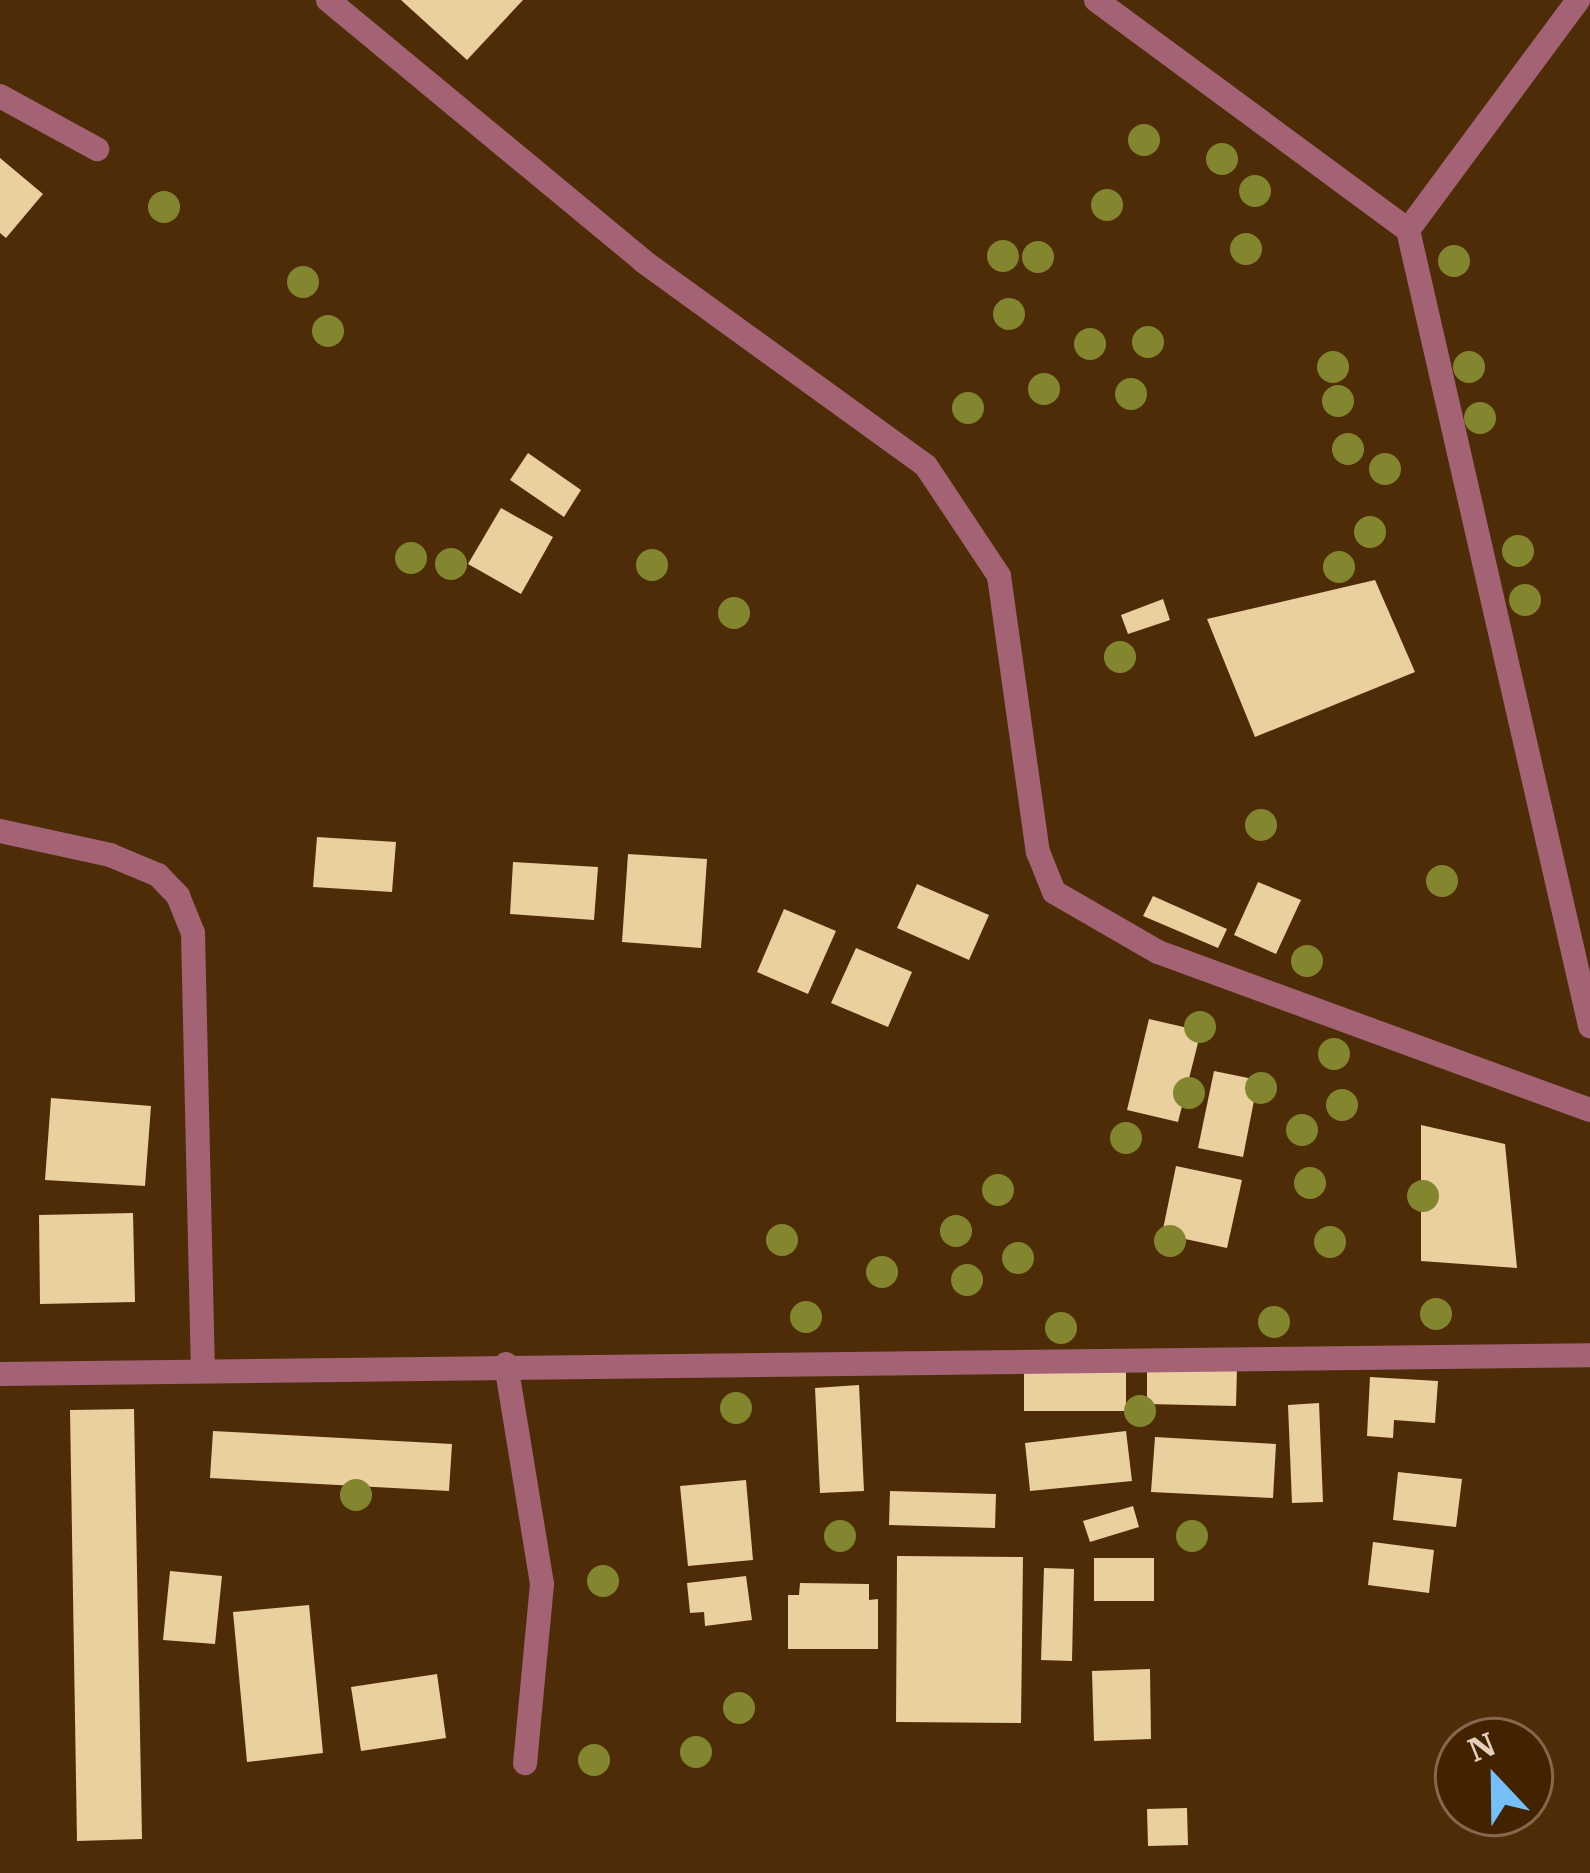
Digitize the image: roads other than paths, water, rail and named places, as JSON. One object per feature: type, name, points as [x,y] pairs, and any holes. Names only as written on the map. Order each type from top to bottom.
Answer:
[{"type":"street","points":[[328,0],[643,261],[926,466],[999,576],[1038,852],[1054,892],[1158,952],[1590,1110]]},
{"type":"street","points":[[1096,0],[1408,230],[1590,1025]]},
{"type":"street","points":[[1408,230],[1578,0]]},
{"type":"street","points":[[0,96],[97,148]]},
{"type":"street","points":[[0,831],[110,855],[158,875],[178,896],[193,933],[203,1371]]},
{"type":"street","points":[[0,1374],[506,1364],[1590,1355]]},
{"type":"street","points":[[506,1364],[542,1584],[525,1763]]}]
